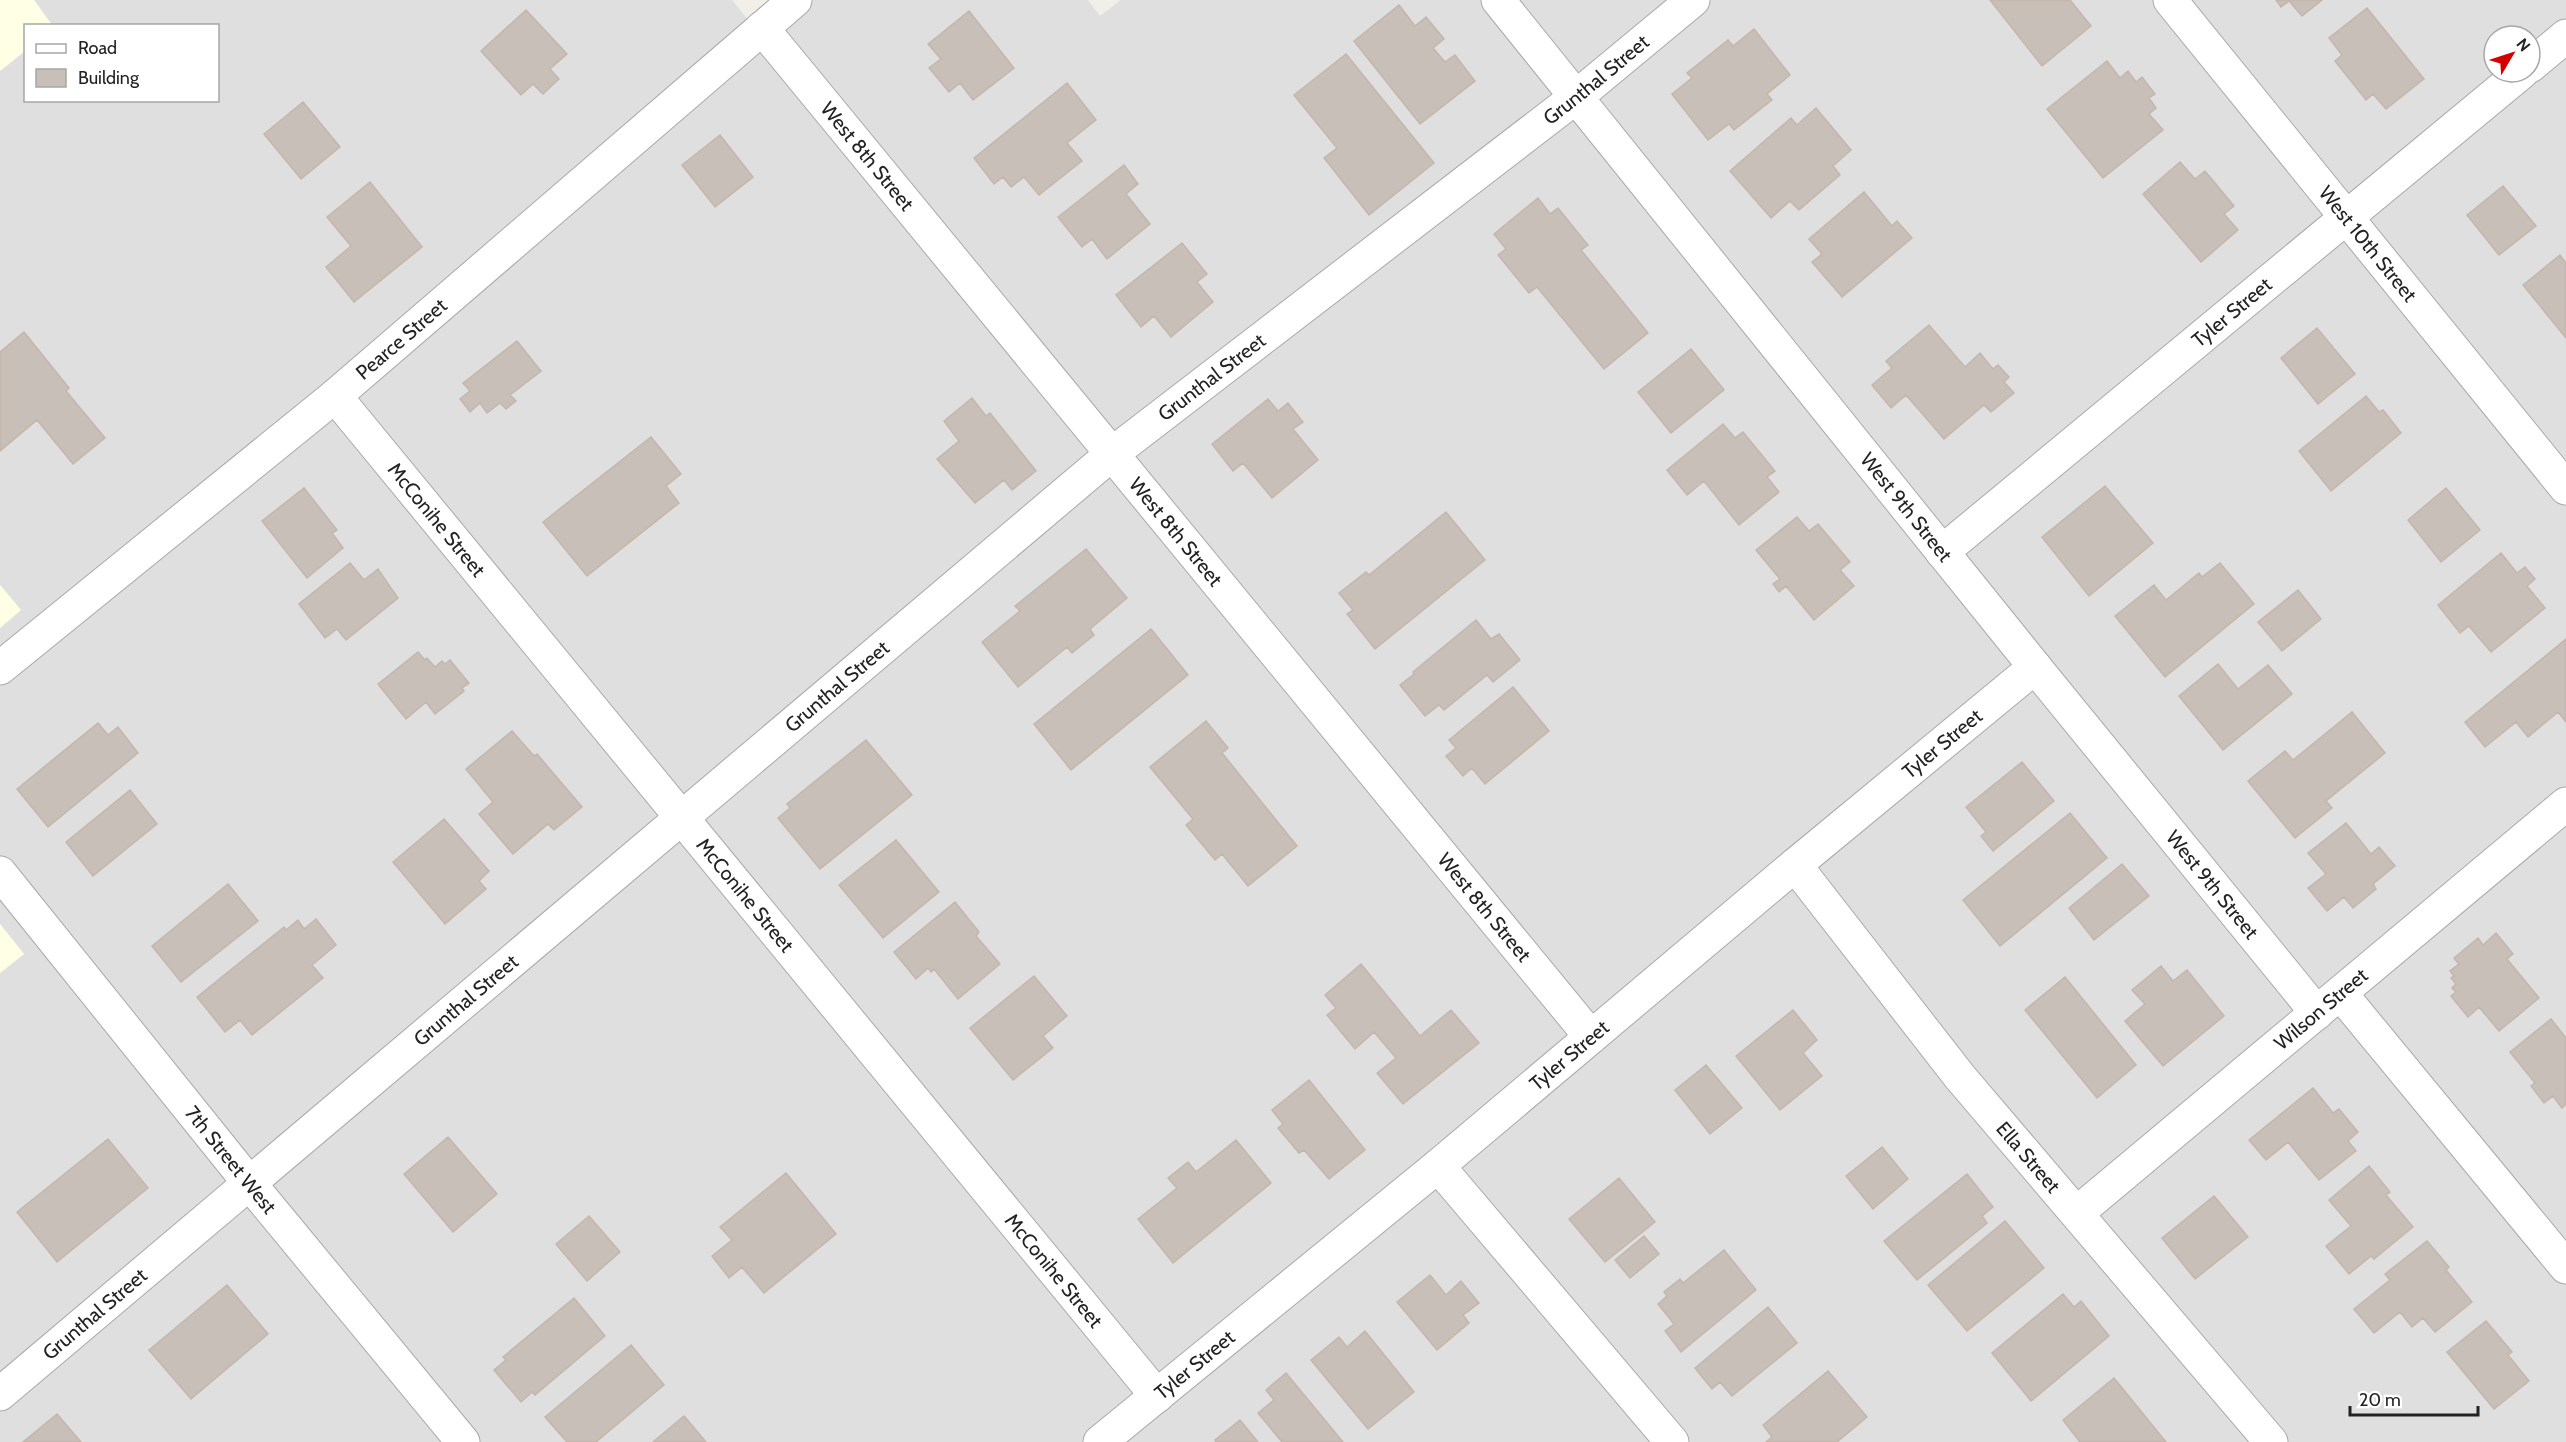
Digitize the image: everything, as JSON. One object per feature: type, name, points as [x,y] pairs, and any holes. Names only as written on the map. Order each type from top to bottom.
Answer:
[{"type":"street","name":"Pearce Street","points":[[0,668],[335,396],[795,0]]},
{"type":"street","name":"West 9th Street","points":[[1498,0],[2035,667],[2329,1004],[2566,1267]]},
{"type":"street","name":"Grunthal Street","points":[[0,1394],[1113,453],[1576,97],[1693,0]]},
{"type":"street","name":"West 10th Street","points":[[2170,0],[2566,488]]},
{"type":"street","name":"West 8th Street","points":[[762,28],[1591,1037]]},
{"type":"street","points":[[2542,56],[2566,36]]},
{"type":"street","name":"Tyler Street","points":[[1942,552],[2508,84]]},
{"type":"street","name":"McConihe Street","points":[[335,396],[1157,1396]]},
{"type":"street","name":"Tyler Street","points":[[1100,1442],[1438,1166],[1795,865],[2035,667]]},
{"type":"street","name":"Wilson Street","points":[[2078,1214],[2566,804]]},
{"type":"street","name":"Ella Street","points":[[1795,865],[1960,1077],[2271,1442]]},
{"type":"street","name":"7th Street West","points":[[0,873],[250,1184],[463,1442]]},
{"type":"street","points":[[1438,1166],[1672,1442]]},
{"type":"shaded area","points":[[0,0],[34,0],[51,24],[24,24],[24,52],[0,71]]},
{"type":"shaded area","points":[[34,0],[732,0],[749,21],[774,0],[1088,0],[1100,16],[1121,0],[2566,0],[2566,1442],[0,1442],[0,973],[24,954],[0,924],[0,628],[21,610],[0,585],[0,71],[24,52],[24,102],[219,102],[219,24],[51,24]]},
{"type":"shaded area","points":[[0,585],[21,610],[0,628]]},
{"type":"shaded area","points":[[0,924],[24,954],[0,973]]},
{"type":"building","points":[[1990,0],[2070,0],[2091,26],[2042,66]]},
{"type":"building","points":[[2276,0],[2322,0],[2302,16],[2289,1],[2281,7]]},
{"type":"building","points":[[1399,5],[1415,26],[1426,17],[1444,39],[1433,48],[1445,62],[1455,55],[1475,81],[1420,124],[1354,41]]},
{"type":"building","points":[[2367,8],[2424,79],[2386,109],[2373,94],[2366,100],[2335,61],[2342,55],[2329,38]]},
{"type":"building","points":[[526,10],[567,54],[550,69],[559,79],[543,94],[533,84],[521,95],[481,51]]},
{"type":"building","points":[[969,11],[1014,68],[973,100],[960,83],[949,92],[929,68],[941,59],[928,44]]},
{"type":"building","points":[[1754,29],[1790,75],[1767,94],[1772,100],[1734,130],[1729,124],[1708,140],[1672,94],[1692,78],[1687,73],[1728,40],[1733,46]]},
{"type":"building","points":[[1346,54],[1434,163],[1369,215],[1324,158],[1337,148],[1294,95]]},
{"type":"building","points":[[2107,61],[2120,78],[2128,71],[2136,82],[2142,77],[2155,94],[2149,98],[2156,108],[2149,114],[2163,130],[2103,178],[2047,109]]},
{"type":"building","points":[[1067,83],[1096,120],[1067,143],[1082,161],[1039,195],[1024,177],[1011,187],[1003,177],[994,184],[974,158]]},
{"type":"building","points":[[303,102],[340,147],[301,179],[264,134]]},
{"type":"building","points":[[1816,108],[1851,150],[1833,166],[1840,175],[1799,210],[1790,201],[1771,218],[1730,171],[1791,118],[1797,125]]},
{"type":"building","points":[[720,135],[753,177],[715,207],[682,165]]},
{"type":"building","points":[[2180,162],[2195,179],[2205,171],[2234,206],[2224,214],[2238,230],[2201,262],[2143,194]]},
{"type":"building","points":[[1124,165],[1138,184],[1126,194],[1150,224],[1107,259],[1092,239],[1082,247],[1058,217]]},
{"type":"building","points":[[370,182],[422,247],[354,302],[326,267],[351,246],[327,217]]},
{"type":"building","points":[[2503,186],[2536,226],[2499,255],[2467,215]]},
{"type":"building","points":[[1864,192],[1892,226],[1897,221],[1912,238],[1842,297],[1812,262],[1822,254],[1809,239]]},
{"type":"building","points":[[1538,198],[1550,214],[1558,208],[1588,245],[1581,250],[1648,333],[1604,369],[1537,287],[1529,293],[1498,255],[1506,249],[1494,234]]},
{"type":"building","points":[[1182,243],[1207,274],[1197,282],[1213,302],[1171,337],[1154,316],[1141,327],[1116,295]]},
{"type":"building","points":[[2560,255],[2566,263],[2566,338],[2523,285]]},
{"type":"building","points":[[1929,325],[1965,367],[1980,353],[1993,369],[1998,365],[2009,377],[2004,382],[2014,393],[1991,412],[1984,405],[1944,439],[1906,395],[1891,408],[1872,385],[1892,368],[1886,361]]},
{"type":"building","points":[[2317,328],[2355,374],[2318,404],[2281,358]]},
{"type":"building","points":[[24,332],[69,388],[66,391],[105,438],[73,464],[37,420],[0,451],[0,352]]},
{"type":"building","points":[[517,341],[541,371],[510,395],[516,401],[506,409],[500,403],[487,413],[480,403],[470,412],[460,399],[470,391],[463,383]]},
{"type":"building","points":[[1691,349],[1724,390],[1671,433],[1638,392]]},
{"type":"building","points":[[2366,396],[2379,412],[2383,410],[2401,433],[2331,491],[2299,451]]},
{"type":"building","points":[[972,398],[986,416],[990,413],[1036,471],[1012,490],[1004,480],[975,503],[937,459],[959,441],[944,421]]},
{"type":"building","points":[[1268,399],[1278,411],[1288,403],[1303,422],[1293,429],[1318,460],[1272,498],[1243,463],[1233,471],[1212,444]]},
{"type":"building","points":[[1723,424],[1735,438],[1743,432],[1775,471],[1767,477],[1779,492],[1739,525],[1704,481],[1687,495],[1667,470]]},
{"type":"building","points":[[651,437],[681,474],[666,486],[679,503],[587,576],[543,522]]},
{"type":"building","points":[[2105,486],[2153,543],[2089,596],[2042,537]]},
{"type":"building","points":[[304,488],[337,530],[332,533],[343,548],[307,578],[262,521]]},
{"type":"building","points":[[2446,488],[2480,530],[2441,562],[2408,520]]},
{"type":"building","points":[[1446,512],[1485,560],[1375,649],[1347,614],[1353,610],[1339,593],[1366,572],[1369,575]]},
{"type":"building","points":[[1797,517],[1809,531],[1818,524],[1850,562],[1840,570],[1854,586],[1814,620],[1786,586],[1779,592],[1773,584],[1780,579],[1756,550]]},
{"type":"building","points":[[1086,549],[1127,598],[1090,629],[1094,635],[1072,653],[1067,647],[1018,687],[982,642],[1020,611],[1015,606]]},
{"type":"building","points":[[2501,553],[2517,573],[2525,567],[2535,579],[2527,586],[2545,608],[2491,652],[2469,626],[2460,633],[2438,605]]},
{"type":"building","points":[[350,563],[364,580],[378,569],[398,598],[346,640],[337,629],[325,638],[299,604]]},
{"type":"building","points":[[2220,563],[2254,604],[2165,677],[2115,616],[2154,585],[2166,600],[2199,573],[2202,577]]},
{"type":"building","points":[[2298,590],[2321,619],[2282,651],[2258,622]]},
{"type":"building","points":[[1476,620],[1491,639],[1499,634],[1520,660],[1493,682],[1487,675],[1444,710],[1439,705],[1425,716],[1400,685]]},
{"type":"building","points":[[1151,629],[1188,675],[1071,770],[1034,724]]},
{"type":"building","points":[[2566,639],[2566,722],[2558,712],[2528,737],[2516,722],[2485,747],[2465,722]]},
{"type":"building","points":[[418,652],[435,667],[442,661],[445,664],[450,660],[469,683],[462,688],[464,691],[435,714],[426,702],[406,719],[378,684]]},
{"type":"building","points":[[2218,664],[2238,689],[2268,665],[2292,694],[2223,750],[2179,696]]},
{"type":"building","points":[[1513,687],[1549,731],[1485,784],[1472,768],[1463,776],[1446,756],[1456,748],[1449,740]]},
{"type":"building","points":[[2352,712],[2385,753],[2326,801],[2332,808],[2295,838],[2248,781],[2285,751],[2293,760]]},
{"type":"building","points":[[1206,721],[1228,748],[1222,753],[1297,846],[1248,886],[1222,854],[1215,860],[1186,825],[1193,819],[1150,767]]},
{"type":"building","points":[[98,723],[108,735],[118,727],[138,753],[48,827],[17,789]]},
{"type":"building","points":[[512,731],[534,756],[537,754],[582,807],[554,830],[548,824],[513,854],[479,814],[493,802],[466,769]]},
{"type":"building","points":[[866,740],[912,795],[820,869],[778,818],[790,808],[787,804]]},
{"type":"building","points":[[2022,762],[2054,801],[1993,851],[1981,836],[1986,832],[1966,807]]},
{"type":"building","points":[[130,790],[157,824],[93,876],[66,842]]},
{"type":"building","points":[[2070,813],[2107,858],[2000,946],[1963,900]]},
{"type":"building","points":[[444,819],[489,871],[479,881],[486,889],[445,924],[393,862]]},
{"type":"building","points":[[2346,823],[2371,854],[2379,847],[2395,866],[2373,884],[2376,889],[2353,908],[2344,897],[2327,911],[2308,888],[2326,874],[2308,853]]},
{"type":"building","points":[[896,840],[939,892],[883,938],[839,885]]},
{"type":"building","points":[[2122,864],[2149,896],[2094,940],[2069,908]]},
{"type":"building","points":[[228,884],[258,921],[181,982],[152,946]]},
{"type":"building","points":[[955,902],[979,932],[976,936],[1000,964],[958,999],[934,969],[931,972],[928,968],[916,979],[894,952]]},
{"type":"building","points":[[316,919],[336,945],[312,965],[323,978],[252,1035],[240,1020],[225,1032],[197,997],[284,927],[286,930],[298,920],[304,929]]},
{"type":"building","points":[[2496,933],[2513,954],[2507,959],[2539,998],[2499,1031],[2479,1007],[2468,1017],[2451,996],[2456,992],[2452,988],[2456,984],[2451,978],[2454,976],[2450,971],[2459,964],[2454,958],[2478,938],[2483,945]]},
{"type":"building","points":[[1361,964],[1420,1036],[1451,1010],[1479,1043],[1403,1104],[1377,1073],[1396,1058],[1374,1032],[1355,1049],[1327,1015],[1336,1008],[1325,995]]},
{"type":"building","points":[[2161,966],[2173,981],[2187,970],[2224,1016],[2163,1066],[2125,1021],[2145,1004],[2132,990]]},
{"type":"building","points":[[1034,976],[1067,1016],[1043,1036],[1053,1048],[1013,1080],[970,1028]]},
{"type":"building","points":[[2065,977],[2136,1065],[2097,1098],[2025,1010]]},
{"type":"building","points":[[1793,1010],[1817,1040],[1803,1053],[1822,1076],[1780,1110],[1736,1056]]},
{"type":"building","points":[[2551,1019],[2566,1038],[2566,1104],[2562,1108],[2553,1096],[2544,1103],[2531,1086],[2535,1083],[2510,1052]]},
{"type":"building","points":[[1706,1065],[1742,1108],[1710,1134],[1675,1090]]},
{"type":"building","points":[[1309,1080],[1365,1150],[1329,1179],[1304,1150],[1299,1153],[1278,1128],[1283,1124],[1272,1110]]},
{"type":"building","points":[[2313,1088],[2333,1113],[2339,1109],[2358,1132],[2348,1141],[2356,1151],[2319,1180],[2288,1142],[2266,1160],[2249,1140]]},
{"type":"building","points":[[448,1137],[497,1194],[453,1232],[404,1174]]},
{"type":"building","points":[[108,1139],[148,1188],[57,1262],[17,1212]]},
{"type":"building","points":[[1236,1140],[1271,1183],[1173,1263],[1138,1219],[1177,1188],[1168,1178],[1188,1162],[1196,1172]]},
{"type":"building","points":[[1882,1147],[1908,1179],[1873,1209],[1846,1176]]},
{"type":"building","points":[[2369,1166],[2390,1192],[2386,1195],[2413,1227],[2374,1259],[2371,1256],[2349,1274],[2326,1246],[2351,1226],[2329,1200]]},
{"type":"building","points":[[786,1173],[836,1234],[764,1293],[742,1267],[729,1278],[712,1256],[732,1240],[720,1227]]},
{"type":"building","points":[[1967,1174],[1993,1207],[1982,1216],[1987,1223],[1917,1280],[1884,1241]]},
{"type":"building","points":[[1619,1178],[1655,1222],[1605,1262],[1569,1219]]},
{"type":"building","points":[[2214,1196],[2248,1237],[2195,1279],[2162,1238]]},
{"type":"building","points":[[589,1216],[620,1252],[587,1281],[556,1244]]},
{"type":"building","points":[[2005,1221],[2044,1268],[1967,1331],[1928,1285]]},
{"type":"building","points":[[1644,1236],[1659,1254],[1630,1278],[1615,1260]]},
{"type":"building","points":[[2427,1241],[2449,1267],[2446,1270],[2472,1302],[2435,1332],[2423,1318],[2412,1327],[2400,1312],[2374,1333],[2354,1309],[2390,1280],[2385,1274]]},
{"type":"building","points":[[1724,1250],[1756,1290],[1681,1352],[1665,1331],[1674,1324],[1658,1304],[1667,1296],[1664,1292],[1680,1279],[1683,1283]]},
{"type":"building","points":[[1430,1275],[1446,1295],[1461,1281],[1479,1303],[1463,1315],[1469,1323],[1437,1350],[1397,1302]]},
{"type":"building","points":[[227,1285],[268,1334],[191,1399],[149,1350]]},
{"type":"building","points":[[2063,1294],[2074,1307],[2081,1301],[2109,1336],[2031,1401],[1992,1353]]},
{"type":"building","points":[[574,1298],[605,1336],[535,1395],[532,1392],[521,1402],[494,1370],[506,1360],[503,1357]]},
{"type":"building","points":[[1768,1307],[1797,1343],[1732,1396],[1720,1382],[1712,1389],[1695,1368]]},
{"type":"building","points":[[2486,1321],[2512,1352],[2508,1355],[2529,1381],[2494,1409],[2447,1352]]},
{"type":"building","points":[[1365,1331],[1414,1392],[1368,1429],[1311,1360],[1339,1337],[1347,1347]]},
{"type":"building","points":[[631,1345],[664,1385],[596,1442],[567,1442],[545,1417]]},
{"type":"building","points":[[1828,1371],[1867,1417],[1837,1442],[1766,1442],[1772,1437],[1763,1425]]},
{"type":"building","points":[[1286,1373],[1343,1442],[1282,1442],[1258,1413],[1274,1400],[1266,1390]]},
{"type":"building","points":[[2114,1378],[2166,1442],[2080,1442],[2063,1420]]},
{"type":"building","points":[[57,1414],[81,1442],[23,1442]]},
{"type":"building","points":[[684,1416],[706,1442],[653,1442]]},
{"type":"building","points":[[1240,1420],[1258,1442],[1216,1442],[1215,1440]]}]
